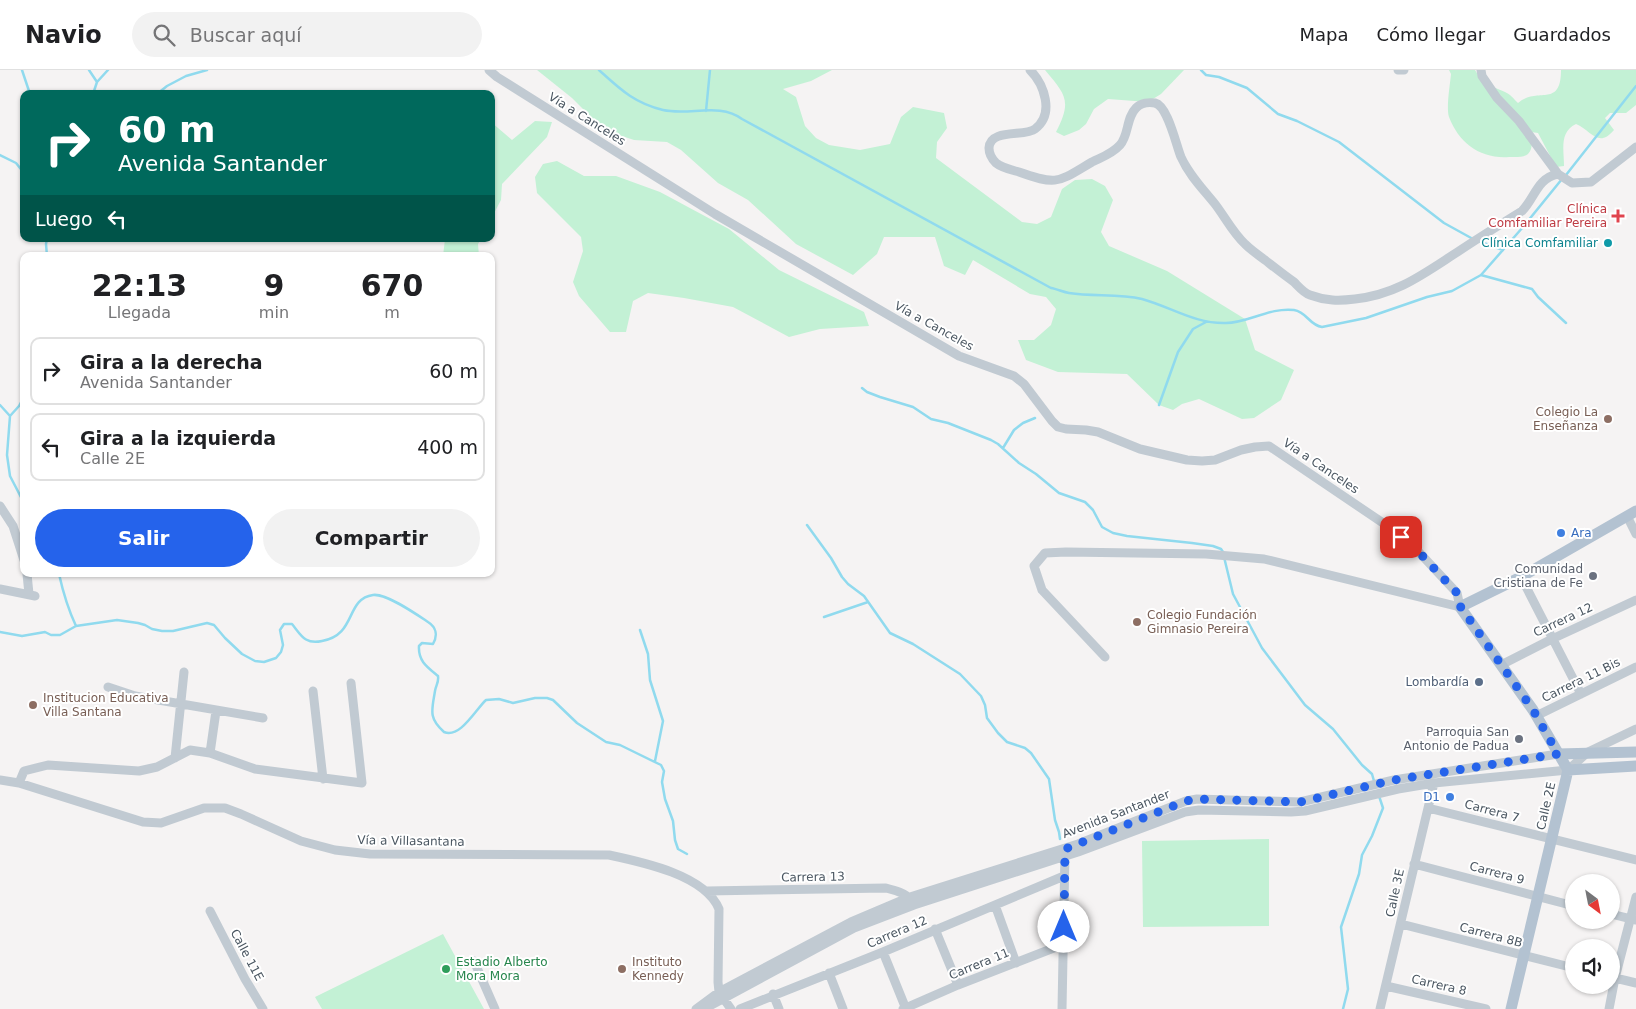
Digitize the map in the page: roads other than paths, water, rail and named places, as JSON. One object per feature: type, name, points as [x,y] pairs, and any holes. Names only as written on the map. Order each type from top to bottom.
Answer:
[{"type":"main road","points":[[1460,606],[1520,577],[1632,514]]},
{"type":"main road","name":"Calle 2E","points":[[1460,606],[1536,716],[1568,770],[1522,956],[1511,1009]]},
{"type":"main road","name":"Avenida Santander","points":[[1558,754],[1636,752]]},
{"type":"main road","name":"Avenida Santander","points":[[1568,770],[1636,766]]},
{"type":"street","name":"Vía a Canceles","points":[[489,70],[497,78],[714,214],[959,356],[1014,376],[1024,384],[1052,422],[1058,427],[1066,430],[1098,432],[1140,449],[1186,460],[1215,460],[1241,450],[1269,446],[1386,525],[1416,549],[1457,593],[1460,606]]},
{"type":"street","points":[[1030,70],[1042,86],[1044,92],[1046,105],[1042,121],[1035,129],[1029,132],[1002,134],[994,138],[990,143],[989,149],[996,163],[1042,180],[1060,180],[1113,152],[1122,144],[1130,117],[1137,106],[1148,102],[1159,104],[1164,108],[1186,167],[1244,244],[1307,294],[1328,301],[1367,298],[1388,293],[1413,280],[1522,211],[1529,204],[1542,181],[1558,174]]},
{"type":"street","points":[[1398,70],[1404,70]]},
{"type":"street","points":[[1481,70],[1482,76],[1497,98],[1520,121],[1558,174],[1572,183],[1591,182],[1636,147]]},
{"type":"street","points":[[0,506],[13,526],[20,548]]},
{"type":"street","points":[[1632,514],[1636,534]]},
{"type":"street","points":[[1105,657],[1042,590],[1034,566],[1045,553],[1206,554],[1264,559],[1460,606]]},
{"type":"street","points":[[0,589],[32,595],[28,577]]},
{"type":"street","points":[[1520,577],[1581,694]]},
{"type":"street","name":"Carrera 12","points":[[1501,665],[1636,600]]},
{"type":"street","name":"Carrera 11 Bis","points":[[1536,716],[1636,667]]},
{"type":"street","points":[[175,758],[184,672]]},
{"type":"street","points":[[19,783],[24,771],[48,765],[139,771],[157,767],[190,750],[210,753],[254,769],[362,783],[351,683]]},
{"type":"street","points":[[108,686],[134,696],[263,718]]},
{"type":"street","points":[[313,691],[323,778]]},
{"type":"street","points":[[210,753],[216,711]]},
{"type":"street","points":[[1568,770],[1588,752],[1636,729]]},
{"type":"street","name":"Avenida Santander","points":[[1065,853],[1186,801],[1197,799],[1300,802],[1394,780],[1558,754]]},
{"type":"street","name":"Avenida Santander","points":[[696,1009],[854,928],[912,901],[1065,853],[1185,812],[1199,810],[1305,811],[1398,789],[1434,783],[1568,770]]},
{"type":"street","name":"Vía a Villasantana","points":[[0,780],[19,783],[143,822],[161,823],[204,808],[225,808],[301,841],[334,850],[370,854],[609,856],[647,863],[685,879],[707,891]]},
{"type":"street","name":"Calle 3E","points":[[1380,1009],[1434,783]]},
{"type":"street","name":"Carrera 7","points":[[1428,808],[1636,860]]},
{"type":"street","points":[[1062,1009],[1065,853]]},
{"type":"street","name":"Carrera 9","points":[[1414,864],[1565,904]]},
{"type":"street","name":"Carrera 12","points":[[740,1009],[773,994],[883,952],[1064,876]]},
{"type":"street","name":"Carrera 13","points":[[707,891],[886,888],[894,890],[912,901]]},
{"type":"street","points":[[707,891],[716,900],[719,909],[721,995],[731,1009]]},
{"type":"street","points":[[1620,959],[1634,920],[1636,897]]},
{"type":"street","points":[[995,904],[1016,963]]},
{"type":"street","name":"Calle 11E","points":[[210,911],[245,979],[263,1009]]},
{"type":"street","points":[[1620,916],[1634,920]]},
{"type":"street","name":"Carrera 8B","points":[[1401,924],[1565,966]]},
{"type":"street","points":[[935,929],[958,985]]},
{"type":"street","name":"Carrera 11","points":[[905,1009],[958,985],[1064,944]]},
{"type":"street","points":[[883,952],[905,1009]]},
{"type":"street","points":[[474,961],[495,1009]]},
{"type":"street","points":[[829,973],[843,1009]]},
{"type":"street","points":[[1620,980],[1636,983]]},
{"type":"street","name":"Carrera 8","points":[[1386,986],[1486,1009]]},
{"type":"street","points":[[773,994],[779,1009]]},
{"type":"street","points":[[1609,1009],[1611,994]]},
{"type":"street","name":"Avenida Santander","points":[[704,1009],[721,995]]},
{"type":"waterway","points":[[22,70],[29,90]]},
{"type":"waterway","points":[[89,70],[97,82]]},
{"type":"waterway","points":[[94,90],[97,82],[108,70]]},
{"type":"waterway","points":[[162,90],[186,76],[207,70]]},
{"type":"waterway","points":[[599,70],[628,94],[653,107],[683,112],[714,110],[733,114],[1051,288],[1067,293],[1124,296],[1142,299],[1193,318],[1215,323],[1243,321],[1276,311],[1294,310],[1302,313],[1314,324],[1322,327],[1366,318],[1427,297],[1452,291],[1481,275],[1562,179]]},
{"type":"waterway","points":[[706,111],[710,70]]},
{"type":"waterway","points":[[1201,70],[1206,75],[1219,77],[1247,88],[1278,114],[1297,121],[1339,142],[1444,223],[1473,239]]},
{"type":"waterway","points":[[1566,175],[1636,86]]},
{"type":"waterway","points":[[0,155],[16,163],[20,168]]},
{"type":"waterway","points":[[1478,241],[1503,250]]},
{"type":"waterway","points":[[46,242],[47,252]]},
{"type":"waterway","points":[[1481,275],[1532,289],[1566,323]]},
{"type":"waterway","points":[[1159,405],[1178,352],[1193,329],[1206,322]]},
{"type":"waterway","points":[[862,388],[880,397],[913,407],[931,419],[948,423],[998,444],[1019,463],[1059,493],[1085,502],[1093,510],[1102,527],[1113,533],[1213,546],[1221,549],[1223,552]]},
{"type":"waterway","points":[[20,404],[10,416],[7,455],[10,476],[20,495]]},
{"type":"waterway","points":[[0,405],[10,416]]},
{"type":"waterway","points":[[1003,448],[1014,430],[1023,423],[1035,418]]},
{"type":"waterway","points":[[807,525],[842,577],[864,596],[890,633],[913,644],[960,674],[981,696],[987,718],[998,733],[1007,742],[1025,748],[1031,753],[1049,779],[1060,839]]},
{"type":"waterway","points":[[1224,557],[1233,594],[1262,648],[1305,705],[1333,729],[1362,765],[1372,774],[1374,781]]},
{"type":"waterway","points":[[60,577],[76,626]]},
{"type":"waterway","points":[[0,632],[22,636],[45,632],[51,635],[60,635],[76,626],[117,620],[138,623],[162,631],[173,631],[207,623],[214,625],[242,654],[255,661],[264,662],[276,658],[281,652],[283,645],[280,630],[284,624],[292,624],[304,638],[311,642],[322,641],[341,632],[358,603],[364,598],[379,595],[416,614],[431,624],[434,629],[436,634],[433,644],[422,643],[419,646],[419,651],[424,663],[438,676],[432,713],[435,722],[444,732],[450,733],[462,727],[486,700],[499,699],[513,703],[535,698],[553,700],[577,723],[606,742],[620,745],[661,765],[664,771],[662,782],[665,799],[673,821],[675,840],[678,849],[687,854]]},
{"type":"waterway","points":[[824,617],[868,602]]},
{"type":"waterway","points":[[640,630],[648,654],[650,680],[663,721],[655,761]]},
{"type":"waterway","points":[[1343,1009],[1348,989],[1341,927],[1359,874],[1362,855],[1383,808],[1379,796]]},
{"type":"place","name":"Clínica Comfamiliar Pereira","points":[[1618,216]]},
{"type":"place","name":"Clínica Comfamiliar","points":[[1608,243]]},
{"type":"place","name":"Colegio La Enseñanza","points":[[1608,419]]},
{"type":"place","name":"Ara","points":[[1561,533]]},
{"type":"place","name":"Comunidad Cristiana de Fe","points":[[1593,576]]},
{"type":"place","name":"Colegio Fundación Gimnasio Pereira","points":[[1137,622]]},
{"type":"place","name":"Lombardía","points":[[1479,682]]},
{"type":"place","name":"Institucion Educativa Villa Santana","points":[[33,705]]},
{"type":"place","name":"Parroquia San Antonio de Padua","points":[[1519,739]]},
{"type":"place","name":"D1","points":[[1450,797]]},
{"type":"place","name":"Estadio Alberto Mora Mora","points":[[446,969]]},
{"type":"place","name":"Instituto Kennedy","points":[[622,969]]}]
